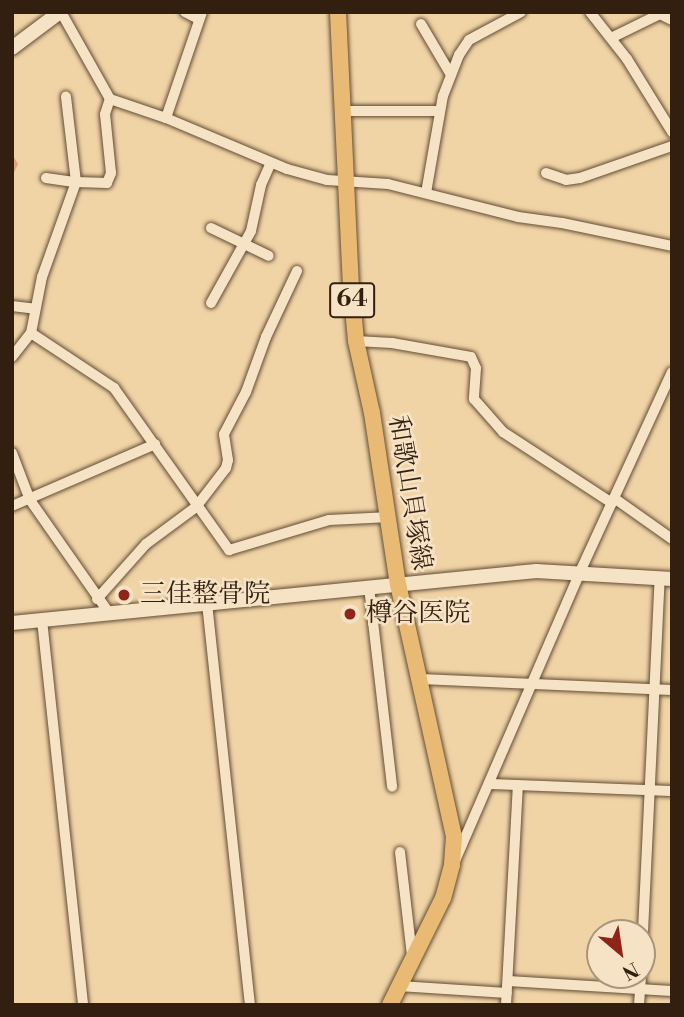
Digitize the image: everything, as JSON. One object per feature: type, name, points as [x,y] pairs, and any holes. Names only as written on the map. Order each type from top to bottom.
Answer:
[{"type":"main road","name":"和歌山貝塚線","points":[[338,12],[356,341],[390,517],[398,584],[453,821],[452,866],[443,898],[390,1005]]},
{"type":"street","points":[[12,48],[51,22],[60,12],[110,99],[166,118],[271,163],[307,176],[388,184],[518,217],[562,223],[672,246]]},
{"type":"street","points":[[166,118],[200,16],[185,12]]},
{"type":"street","points":[[426,193],[440,111],[451,75],[469,40],[521,12]]},
{"type":"street","points":[[590,12],[611,38],[672,132]]},
{"type":"street","points":[[611,38],[660,14],[672,20]]},
{"type":"street","points":[[421,24],[451,75]]},
{"type":"street","points":[[12,357],[29,336],[41,277],[76,182],[66,97]]},
{"type":"street","points":[[47,178],[107,183],[111,173],[105,114],[110,99]]},
{"type":"street","points":[[343,111],[440,111]]},
{"type":"street","points":[[546,173],[566,180],[580,178],[672,146]]},
{"type":"street","points":[[211,303],[251,231],[261,185],[271,163]]},
{"type":"street","points":[[211,228],[242,246],[269,256]]},
{"type":"street","points":[[97,599],[146,544],[196,507],[226,468],[228,460],[224,434],[246,392],[266,337],[297,271]]},
{"type":"street","points":[[12,306],[35,309]]},
{"type":"street","points":[[12,337],[29,336],[114,388],[229,550],[329,520],[390,517]]},
{"type":"street","points":[[356,341],[392,343],[471,357],[476,368],[474,399],[503,432],[521,447],[613,500],[672,539]]},
{"type":"street","points":[[452,866],[579,574],[672,372]]},
{"type":"street","points":[[12,506],[155,444]]},
{"type":"street","points":[[12,453],[30,500],[109,613]]},
{"type":"street","points":[[12,623],[536,571],[666,578],[654,689],[644,919]]},
{"type":"street","points":[[369,587],[392,787]]},
{"type":"street","points":[[207,603],[250,1005]]},
{"type":"street","points":[[42,620],[83,1005]]},
{"type":"street","points":[[421,679],[672,690]]},
{"type":"street","points":[[490,783],[672,791]]},
{"type":"street","points":[[506,1005],[518,785]]},
{"type":"street","points":[[400,852],[412,959]]},
{"type":"street","points":[[508,981],[586,986]]},
{"type":"street","points":[[399,986],[507,993]]},
{"type":"street","points":[[639,1005],[640,989],[672,991]]},
{"type":"building","points":[[12,154],[18,164],[12,177]]},
{"type":"place","name":"三佳整骨院","points":[[124,595]]},
{"type":"place","name":"樽谷医院","points":[[350,614]]}]
